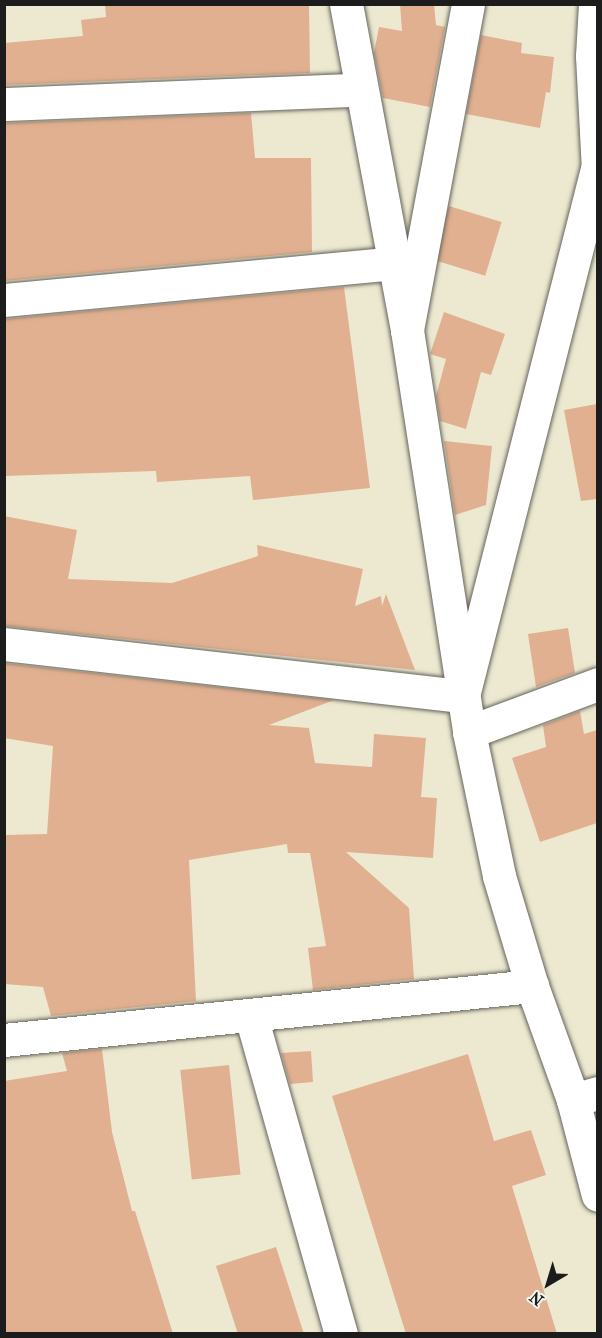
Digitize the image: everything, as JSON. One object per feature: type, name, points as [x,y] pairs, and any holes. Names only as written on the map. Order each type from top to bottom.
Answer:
[{"type":"street","points":[[346,4],[359,90],[407,330],[469,732],[499,876],[532,986],[585,1096],[597,1195]]},
{"type":"street","points":[[407,330],[468,4]]},
{"type":"street","points":[[463,696],[597,168],[592,56],[595,4]]},
{"type":"street","points":[[4,104],[359,90]]},
{"type":"street","points":[[4,300],[393,263]]},
{"type":"street","points":[[4,644],[463,696]]},
{"type":"street","points":[[469,732],[597,684]]},
{"type":"street","points":[[4,1040],[532,986]]},
{"type":"street","points":[[251,1016],[341,1334]]},
{"type":"building","points":[[105,4],[309,4],[310,73],[4,85],[4,43],[83,36],[81,20],[106,17]]},
{"type":"building","points":[[400,4],[434,4],[436,25],[445,27],[430,107],[383,98],[374,53],[379,27],[402,31]]},
{"type":"building","points":[[481,35],[522,43],[521,53],[554,57],[550,93],[546,92],[540,128],[466,114]]},
{"type":"building","points":[[251,113],[255,158],[311,158],[312,252],[4,281],[4,123]]},
{"type":"building","points":[[449,206],[502,222],[485,276],[433,260]]},
{"type":"building","points":[[344,287],[370,488],[253,500],[250,476],[157,482],[156,471],[4,476],[4,319]]},
{"type":"building","points":[[444,312],[505,334],[491,375],[481,372],[466,429],[440,421],[436,396],[446,359],[430,354]]},
{"type":"building","points":[[597,404],[597,499],[581,501],[564,410]]},
{"type":"building","points":[[444,441],[492,446],[486,505],[455,515]]},
{"type":"building","points":[[4,516],[77,530],[68,579],[172,583],[258,556],[257,545],[363,569],[355,606],[381,596],[382,606],[386,594],[415,670],[4,626]]},
{"type":"building","points":[[568,628],[575,673],[536,687],[528,634]]},
{"type":"building","points":[[4,663],[334,700],[269,725],[309,728],[315,763],[372,767],[374,734],[426,738],[421,797],[437,798],[433,858],[346,852],[409,908],[414,979],[313,990],[308,948],[326,946],[310,853],[288,853],[287,844],[189,860],[196,1001],[51,1016],[43,987],[4,984],[4,835],[47,834],[53,746],[4,738]]},
{"type":"building","points":[[580,711],[584,734],[597,730],[597,823],[540,842],[512,758],[546,747],[543,725]]},
{"type":"building","points":[[102,1049],[112,1132],[132,1211],[135,1211],[173,1334],[4,1334],[4,1081],[67,1071],[62,1053]]},
{"type":"building","points":[[311,1051],[313,1082],[290,1084],[281,1053]]},
{"type":"building","points":[[468,1054],[494,1141],[531,1130],[546,1175],[512,1186],[557,1334],[406,1334],[332,1096]]},
{"type":"building","points":[[229,1065],[240,1174],[192,1180],[180,1070]]},
{"type":"building","points":[[276,1247],[304,1334],[238,1334],[216,1266]]}]
